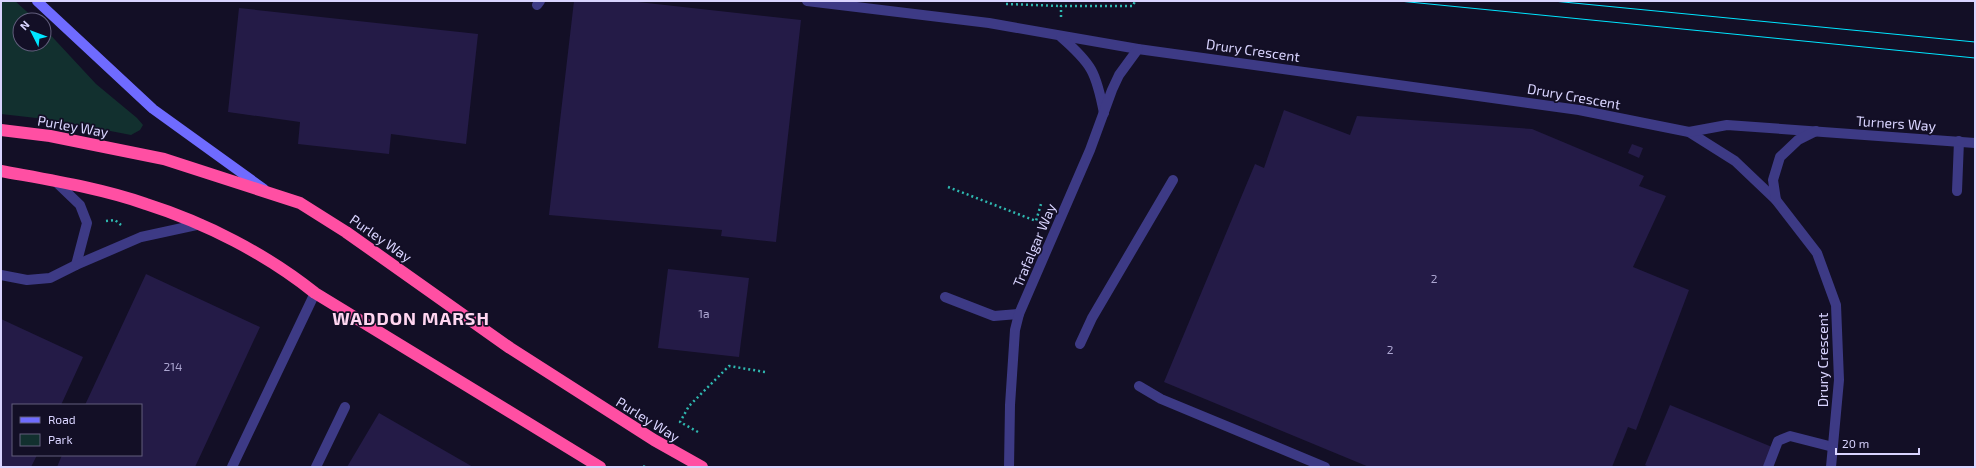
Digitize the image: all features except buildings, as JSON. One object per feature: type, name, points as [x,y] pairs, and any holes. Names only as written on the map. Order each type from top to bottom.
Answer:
[{"type":"highway","name":"Purley Way","points":[[1,130],[50,136],[164,159],[300,203],[346,232],[510,348],[654,440],[702,467]]},
{"type":"highway","points":[[1,171],[55,181],[146,203],[201,224],[287,271],[315,293],[600,467]]},
{"type":"street","points":[[37,1],[153,109],[269,193]]},
{"type":"street","name":"Drury Crescent","points":[[807,1],[989,23],[1061,37],[1138,49],[1580,110],[1689,132],[1735,161],[1776,200],[1817,253],[1836,304],[1839,380],[1831,467]]},
{"type":"street","points":[[1061,37],[1078,52],[1092,70],[1099,85],[1104,112]]},
{"type":"street","name":"Trafalgar Way","points":[[1009,467],[1012,367],[1015,330],[1019,314],[1090,150],[1119,76],[1138,49]]},
{"type":"street","name":"Turners Way","points":[[1689,132],[1727,125],[1975,143]]},
{"type":"street","points":[[1776,200],[1773,180],[1780,158],[1798,140],[1816,131]]},
{"type":"street","points":[[1958,191],[1959,141]]},
{"type":"street","points":[[1080,344],[1092,318],[1173,180]]},
{"type":"street","points":[[55,181],[80,205],[87,223],[76,265]]},
{"type":"street","points":[[1,275],[27,280],[50,278],[141,237],[201,224]]},
{"type":"street","points":[[232,467],[315,293]]},
{"type":"street","points":[[944,297],[994,316],[1019,314]]},
{"type":"street","points":[[1139,386],[1161,399],[1325,467]]},
{"type":"street","points":[[316,467],[345,407]]},
{"type":"street","points":[[1768,467],[1778,441],[1790,436],[1833,447]]},
{"type":"path","points":[[1005,4],[1133,6],[1135,1]]},
{"type":"path","points":[[1061,6],[1061,37]]},
{"type":"path","points":[[948,187],[1036,221],[1041,204]]},
{"type":"path","points":[[698,432],[680,422],[689,406],[729,366],[764,372]]},
{"type":"green space","points":[[1,1],[15,1],[27,12],[12,12],[12,52],[52,52],[52,37],[96,84],[137,118],[143,125],[140,130],[131,135],[54,120],[1,114]]},
{"type":"tram line","points":[[1399,1],[1975,58]]},
{"type":"tram line","points":[[1553,1],[1975,42]]},
{"type":"district","name":"WADDON MARSH","points":[[411,318]]}]
